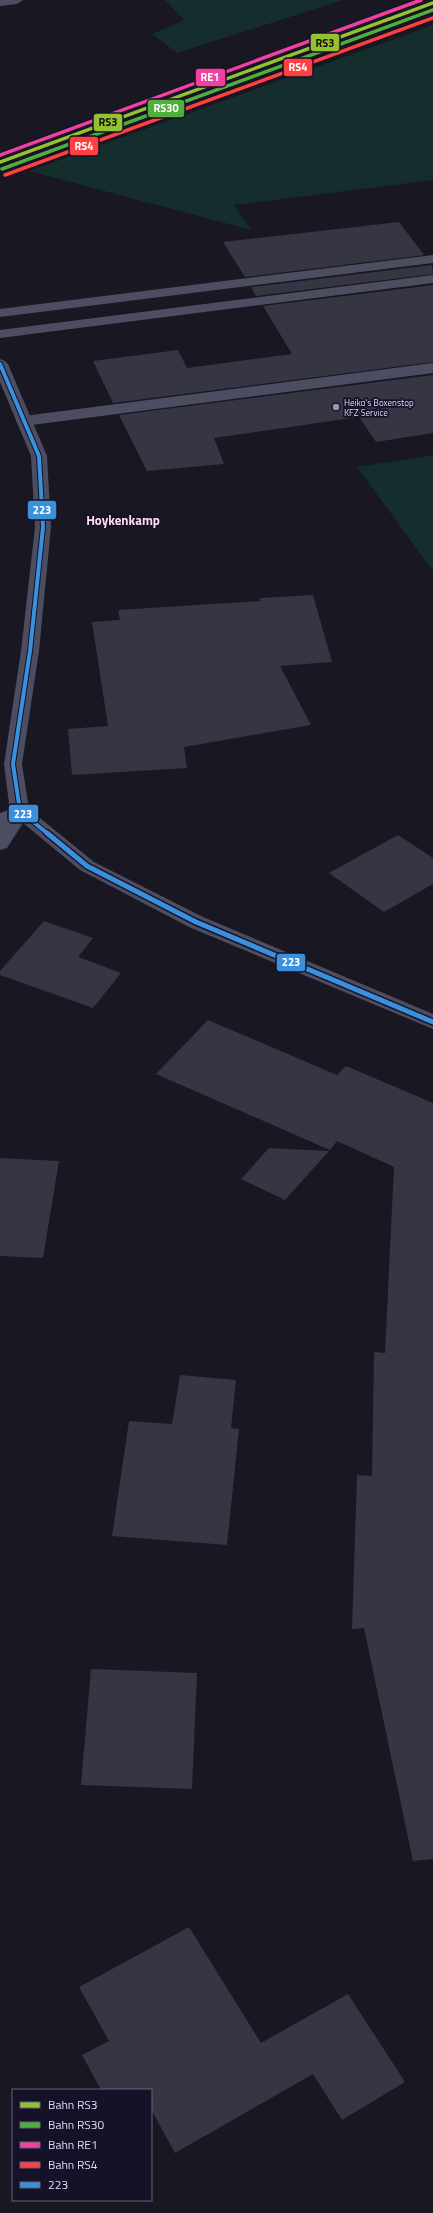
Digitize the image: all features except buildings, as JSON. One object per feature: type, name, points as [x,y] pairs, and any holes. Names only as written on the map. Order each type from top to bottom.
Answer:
[{"type":"street","points":[[0,2],[18,0]]},
{"type":"street","points":[[0,313],[433,259]]},
{"type":"street","points":[[0,334],[433,279]]},
{"type":"street","points":[[0,364],[39,456],[43,526],[30,651],[14,764],[20,811],[0,844]]},
{"type":"street","points":[[24,421],[433,368]]},
{"type":"street","points":[[0,821],[20,811]]},
{"type":"street","points":[[20,811],[87,866],[196,922],[433,1022]]},
{"type":"green space","points":[[165,0],[343,0],[177,53],[152,34],[184,20]]},
{"type":"green space","points":[[433,25],[433,180],[234,205],[251,230],[29,171]]},
{"type":"green space","points":[[433,455],[433,571],[357,467]]},
{"type":"rail line","name":"RE1","points":[[0,155],[421,0]]},
{"type":"rail line","name":"RS3","points":[[0,162],[433,3]]},
{"type":"rail line","name":"RS30","points":[[2,169],[433,10]]},
{"type":"rail line","name":"RS4","points":[[5,175],[433,18]]},
{"type":"transit line","name":"223","points":[[0,364],[39,456],[43,527],[30,651],[13,764],[20,811],[87,866],[196,922],[433,1022]]},
{"type":"place","name":"Heiko's Boxenstop KFZ Service","points":[[336,407]]},
{"type":"district","name":"Hoykenkamp","points":[[123,520]]}]
